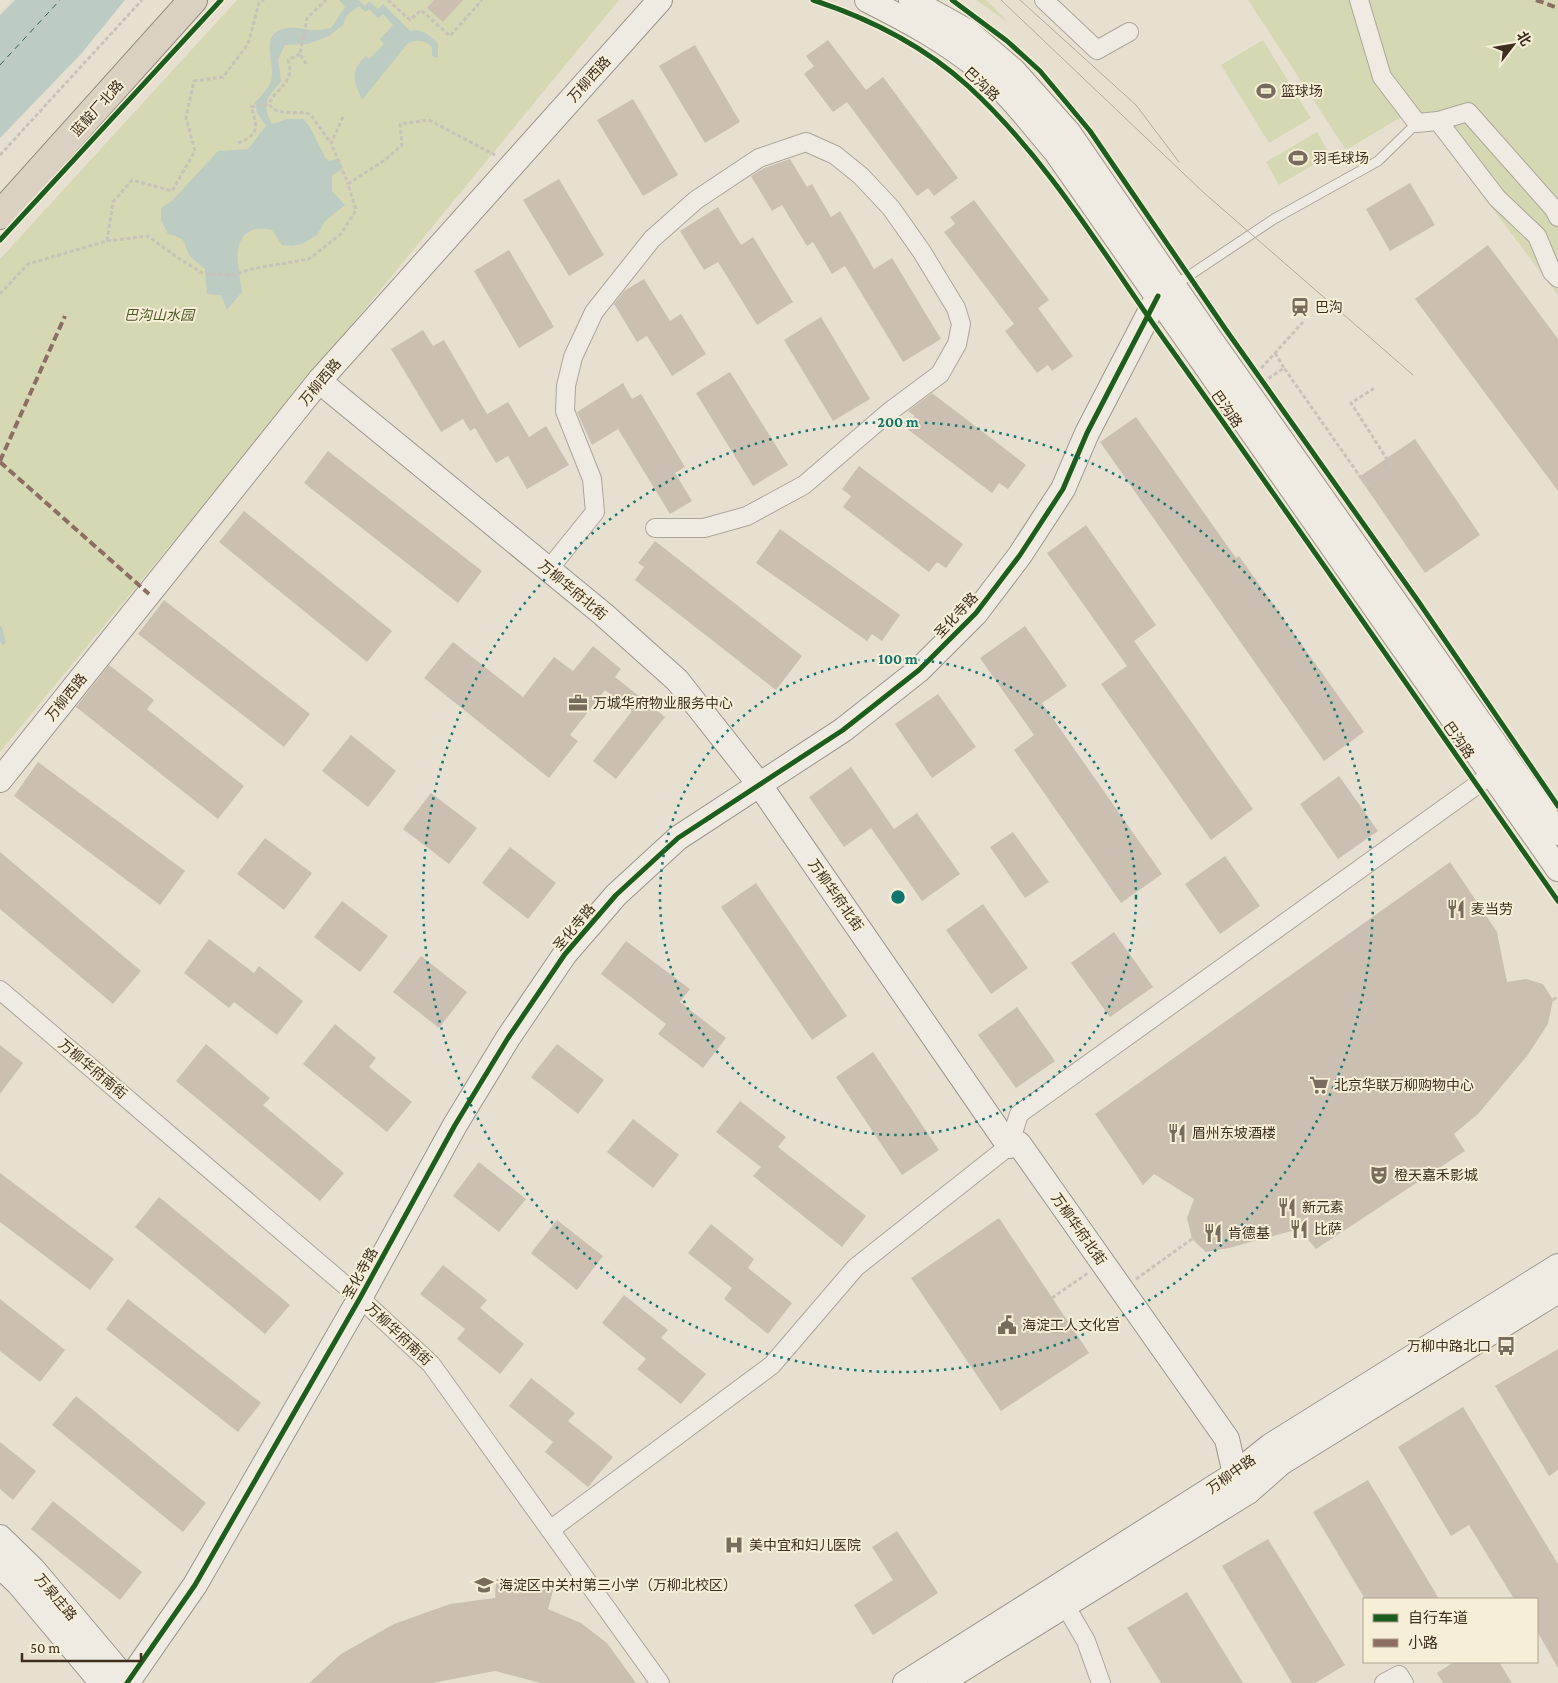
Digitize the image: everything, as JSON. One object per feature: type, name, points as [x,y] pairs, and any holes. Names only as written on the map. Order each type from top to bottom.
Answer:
[{"type":"highway","name":"蓝靛厂北路","points":[[0,215],[193,0]]},
{"type":"street","name":"万柳西路","points":[[0,780],[319,381],[660,0]]},
{"type":"street","name":"巴沟路","points":[[867,0],[932,35],[982,70],[1020,109],[1056,152],[1165,291],[1558,833]]},
{"type":"street","name":"巴沟路","points":[[911,0],[967,31],[1013,70],[1068,133],[1165,291],[1558,869]]},
{"type":"street","points":[[1044,0],[1097,50],[1129,32]]},
{"type":"street","points":[[1359,0],[1382,77],[1417,123],[1438,121],[1468,112],[1554,209],[1558,216]]},
{"type":"street","points":[[1438,121],[1496,198],[1537,236],[1552,272],[1558,278]]},
{"type":"street","points":[[548,569],[594,512],[592,478],[565,411],[566,386],[574,357],[594,312],[652,239],[696,200],[759,158],[806,142],[835,155],[861,176],[891,208],[922,252],[956,308],[961,324],[957,344],[940,374],[889,412],[804,485],[747,516],[704,528],[655,528]]},
{"type":"street","name":"圣化寺路","points":[[128,1683],[195,1585],[360,1298],[455,1125],[508,1038],[565,954],[616,895],[678,838],[858,718],[918,670],[976,613],[1020,555],[1063,489],[1087,433],[1165,291]]},
{"type":"street","name":"万柳华府北街","points":[[319,381],[603,614],[677,680],[759,784],[1009,1146],[1019,1144],[1122,1289],[1227,1439],[1241,1482]]},
{"type":"street","points":[[550,1530],[772,1366],[856,1267],[1009,1146],[1019,1114],[1492,774]]},
{"type":"street","name":"万柳华府南街","points":[[0,990],[360,1298],[431,1364],[660,1683]]},
{"type":"street","name":"万柳中路","points":[[940,1683],[1065,1605],[1241,1482],[1270,1446],[1558,1266]]},
{"type":"street","name":"万柳中路","points":[[904,1683],[1241,1482],[1281,1463],[1558,1291]]},
{"type":"street","name":"万泉庄路","points":[[0,1537],[33,1569],[128,1683]]},
{"type":"street","name":"万泉庄路","points":[[0,1566],[18,1584],[102,1683]]},
{"type":"street","points":[[1065,1605],[1086,1641],[1101,1683]]},
{"type":"street","points":[[1384,1683],[1399,1675],[1404,1683]]},
{"type":"lane","points":[[1165,291],[1274,219],[1378,161],[1417,123]]},
{"type":"path","points":[[0,154],[142,0]]},
{"type":"path","points":[[107,241],[113,202],[132,180],[172,191],[195,150],[186,117],[194,81],[223,77],[248,44],[259,3],[264,0]]},
{"type":"path","points":[[306,64],[300,54],[300,44],[307,18],[326,0]]},
{"type":"path","points":[[388,0],[410,20],[421,10],[450,36],[482,0]]},
{"type":"path","points":[[238,143],[250,138],[256,130],[251,107],[267,105],[288,78],[291,69],[288,60],[300,54]]},
{"type":"path","points":[[0,294],[28,264],[107,241],[148,236],[204,274],[234,275],[251,269],[310,259],[341,234],[356,210],[348,184],[331,143],[310,114],[278,112],[267,105]]},
{"type":"path","points":[[331,143],[343,117]]},
{"type":"path","points":[[348,184],[385,160],[402,145],[400,124],[429,120],[496,156]]},
{"type":"path","points":[[1256,373],[1304,322]]},
{"type":"path","points":[[1275,353],[1366,485],[1392,467],[1351,403],[1376,387]]},
{"type":"path","points":[[1251,366],[1268,390]]},
{"type":"path","points":[[1263,382],[1284,368]]},
{"type":"path","points":[[1553,1000],[1558,996]]},
{"type":"path","points":[[1122,1289],[1192,1239]]},
{"type":"path","points":[[1052,1298],[1103,1262]]},
{"type":"green space","name":"巴沟山水园","points":[[237,0],[619,0],[0,752],[0,259]]},
{"type":"green space","points":[[976,0],[986,0],[1009,23]]},
{"type":"green space","points":[[1248,0],[1558,0],[1558,295],[1416,108],[1346,150]]},
{"type":"green space","name":"篮球场","points":[[1263,40],[1311,118],[1269,143],[1221,65]]},
{"type":"green space","name":"羽毛球场","points":[[1317,132],[1330,155],[1279,185],[1266,162]]},
{"type":"shaded area","points":[[15,0],[125,0],[81,54],[0,138],[0,15]]},
{"type":"shaded area","points":[[339,0],[358,0],[365,6],[369,1],[378,9],[383,4],[410,31],[422,32],[435,41],[438,44],[438,58],[432,56],[432,47],[427,43],[415,41],[408,43],[362,100],[355,82],[355,72],[366,56],[369,59],[384,44],[380,39],[393,25],[383,14],[378,18],[369,9],[365,12],[359,6],[347,15],[343,25],[329,36],[308,44],[285,45],[278,59],[281,81],[272,92],[266,105],[269,117],[272,124],[287,119],[303,119],[310,127],[325,157],[329,161],[339,158],[342,169],[332,176],[332,191],[345,205],[325,221],[317,235],[302,244],[282,245],[272,230],[258,229],[248,232],[242,239],[239,248],[238,259],[242,292],[227,310],[221,295],[207,294],[205,269],[192,258],[185,243],[181,238],[168,234],[161,220],[161,208],[172,201],[218,151],[248,149],[266,126],[257,113],[255,103],[271,81],[270,44],[272,37],[276,32],[289,28],[319,30],[332,27],[345,7]]},
{"type":"building","points":[[434,0],[463,0],[443,22],[427,8]]},
{"type":"building","points":[[828,40],[866,90],[883,77],[958,178],[934,196],[928,188],[917,196],[847,102],[833,112],[804,74],[814,66],[806,56]]},
{"type":"building","points":[[695,45],[740,122],[705,143],[659,66]]},
{"type":"building","points":[[633,99],[678,175],[643,196],[597,120]]},
{"type":"building","points":[[790,159],[807,187],[812,184],[831,217],[840,211],[874,269],[892,258],[941,339],[903,362],[845,266],[832,274],[813,242],[807,246],[782,205],[772,211],[751,176],[764,168]]},
{"type":"building","points":[[559,179],[604,255],[569,276],[523,200]]},
{"type":"building","points":[[1410,183],[1435,225],[1390,251],[1366,209]]},
{"type":"building","points":[[974,200],[1049,300],[1038,308],[1073,356],[1052,371],[1048,365],[1037,373],[1005,331],[1014,324],[944,232],[955,224],[950,217]]},
{"type":"building","points":[[718,207],[741,245],[753,237],[793,302],[757,325],[718,262],[704,270],[680,231]]},
{"type":"building","points":[[1488,245],[1558,339],[1558,491],[1415,299]]},
{"type":"building","points":[[509,250],[554,327],[519,348],[474,271]]},
{"type":"building","points":[[644,279],[670,321],[681,314],[706,354],[672,376],[647,336],[637,342],[614,304],[624,291]]},
{"type":"building","points":[[821,317],[870,399],[833,421],[784,340]]},
{"type":"building","points":[[423,330],[433,346],[444,340],[487,414],[508,402],[529,437],[546,426],[569,465],[527,489],[508,456],[496,463],[475,428],[470,431],[463,419],[441,432],[391,349]]},
{"type":"building","points":[[730,372],[788,465],[753,486],[696,393]]},
{"type":"building","points":[[623,383],[632,399],[641,394],[685,467],[675,473],[692,501],[670,514],[618,429],[592,445],[577,412]]},
{"type":"building","points":[[932,393],[1026,465],[1008,489],[999,483],[992,493],[906,428],[915,416],[908,411]]},
{"type":"building","points":[[1136,417],[1236,558],[1239,556],[1364,732],[1324,761],[1100,442]]},
{"type":"building","points":[[1415,439],[1480,535],[1425,573],[1359,477]]},
{"type":"building","points":[[328,451],[482,571],[458,603],[304,483]]},
{"type":"building","points":[[859,466],[963,544],[946,568],[937,562],[929,572],[843,507],[851,496],[842,489]]},
{"type":"building","points":[[244,511],[392,631],[367,662],[219,542]]},
{"type":"building","points":[[1086,525],[1156,625],[1134,641],[1253,809],[1211,840],[1101,684],[1127,666],[1047,553]]},
{"type":"building","points":[[780,529],[900,615],[882,641],[872,634],[867,641],[756,563]]},
{"type":"building","points":[[655,541],[802,656],[776,690],[635,580],[644,567],[638,563]]},
{"type":"building","points":[[164,600],[310,714],[284,747],[138,634]]},
{"type":"building","points":[[1025,626],[1067,686],[1042,703],[1162,874],[1121,903],[1014,750],[1034,735],[980,658]]},
{"type":"building","points":[[453,642],[523,697],[554,657],[573,671],[593,646],[621,669],[615,677],[665,717],[616,779],[593,761],[632,711],[605,690],[570,735],[578,741],[549,778],[424,678]]},
{"type":"building","points":[[109,665],[154,700],[147,709],[244,786],[218,819],[76,707]]},
{"type":"building","points":[[938,694],[976,747],[932,778],[895,724]]},
{"type":"building","points":[[351,735],[396,771],[368,807],[322,771]]},
{"type":"building","points":[[38,762],[185,871],[160,905],[14,796]]},
{"type":"building","points":[[851,767],[894,829],[917,813],[960,874],[922,901],[871,828],[844,847],[809,797]]},
{"type":"building","points":[[1339,776],[1378,831],[1338,859],[1300,804]]},
{"type":"building","points":[[431,793],[477,828],[449,864],[403,829]]},
{"type":"building","points":[[1013,832],[1049,882],[1025,898],[990,847]]},
{"type":"building","points":[[265,838],[312,873],[284,910],[237,874]]},
{"type":"building","points":[[510,847],[556,883],[528,919],[482,883]]},
{"type":"building","points":[[0,852],[141,971],[113,1004],[0,909]]},
{"type":"building","points":[[1225,856],[1260,906],[1220,934],[1185,884]]},
{"type":"building","name":"北京华联万柳购物中心","points":[[1450,862],[1497,932],[1507,982],[1526,979],[1543,984],[1553,1000],[1548,1024],[1527,1056],[1478,1114],[1454,1134],[1465,1151],[1316,1249],[1299,1229],[1229,1248],[1206,1252],[1192,1239],[1187,1218],[1194,1199],[1154,1174],[1143,1185],[1095,1114]]},
{"type":"building","points":[[756,883],[847,1016],[812,1040],[721,907]]},
{"type":"building","points":[[342,901],[388,936],[360,972],[314,937]]},
{"type":"building","points":[[983,904],[1028,968],[991,994],[946,930]]},
{"type":"building","points":[[1114,932],[1153,987],[1110,1017],[1071,963]]},
{"type":"building","points":[[209,939],[254,973],[259,966],[303,1001],[277,1035],[234,1002],[229,1008],[184,973]]},
{"type":"building","points":[[626,941],[690,989],[680,1002],[726,1038],[703,1068],[658,1034],[666,1024],[601,974]]},
{"type":"building","points":[[421,956],[467,992],[439,1028],[393,992]]},
{"type":"building","points":[[1017,1007],[1055,1061],[1016,1088],[978,1035]]},
{"type":"building","points":[[335,1024],[376,1058],[369,1067],[412,1102],[387,1132],[303,1064]]},
{"type":"building","points":[[206,1044],[270,1098],[263,1105],[344,1173],[320,1201],[176,1081]]},
{"type":"building","points":[[557,1044],[604,1080],[578,1114],[531,1077]]},
{"type":"building","points":[[0,1045],[23,1063],[0,1094]]},
{"type":"building","points":[[873,1052],[939,1150],[902,1175],[836,1077]]},
{"type":"building","points":[[740,1101],[786,1137],[778,1147],[866,1216],[842,1247],[753,1176],[761,1167],[716,1132]]},
{"type":"building","points":[[633,1119],[679,1155],[653,1188],[607,1152]]},
{"type":"building","points":[[479,1162],[526,1199],[499,1232],[453,1196]]},
{"type":"building","points":[[0,1173],[114,1259],[90,1290],[0,1222]]},
{"type":"building","points":[[159,1197],[290,1305],[265,1334],[135,1227]]},
{"type":"building","name":"海淀工人文化宫","points":[[999,1218],[1089,1353],[1001,1411],[911,1278]]},
{"type":"building","points":[[557,1220],[603,1256],[577,1290],[531,1253]]},
{"type":"building","points":[[711,1224],[754,1259],[748,1268],[792,1303],[768,1334],[724,1299],[732,1288],[688,1253]]},
{"type":"building","points":[[443,1265],[487,1300],[480,1308],[524,1344],[500,1374],[457,1339],[465,1329],[420,1294]]},
{"type":"building","points":[[624,1295],[668,1330],[661,1338],[706,1374],[681,1404],[637,1369],[646,1359],[602,1323]]},
{"type":"building","points":[[0,1299],[65,1350],[40,1382],[0,1351]]},
{"type":"building","points":[[128,1299],[261,1403],[238,1432],[106,1329]]},
{"type":"building","points":[[1558,1349],[1558,1470],[1549,1476],[1495,1386]]},
{"type":"building","points":[[531,1378],[575,1413],[568,1421],[613,1457],[588,1487],[545,1452],[553,1442],[509,1406]]},
{"type":"building","points":[[76,1396],[206,1503],[183,1532],[52,1425]]},
{"type":"building","points":[[1463,1407],[1558,1564],[1558,1668],[1538,1633],[1538,1598],[1513,1598],[1469,1525],[1451,1536],[1398,1447]]},
{"type":"building","points":[[0,1442],[36,1471],[13,1500],[0,1489]]},
{"type":"building","points":[[1368,1480],[1438,1598],[1364,1598],[1313,1512]]},
{"type":"building","points":[[53,1501],[142,1572],[120,1600],[31,1529]]},
{"type":"building","points":[[897,1531],[938,1593],[873,1635],[854,1605],[893,1580],[872,1547]]},
{"type":"building","points":[[1268,1539],[1345,1665],[1315,1683],[1292,1683],[1222,1566]]},
{"type":"building","points":[[496,1579],[554,1587],[548,1609],[581,1623],[607,1643],[636,1683],[541,1683],[495,1671],[432,1683],[309,1683],[341,1654],[394,1624],[450,1604],[495,1598]]},
{"type":"building","points":[[1187,1592],[1243,1683],[1161,1683],[1127,1628]]},
{"type":"building","points":[[1452,1663],[1500,1663],[1512,1683],[1443,1683],[1437,1673]]},
{"type":"waterway","points":[[0,629],[3,642]]},
{"type":"ferry route","points":[[0,65],[60,0]]},
{"type":"tram line","points":[[1001,0],[1203,192],[1413,375]]},
{"type":"tram line","points":[[1020,0],[1136,105],[1179,162]]},
{"type":"marked path","points":[[1536,0],[1558,8]]},
{"type":"marked path","points":[[0,461],[65,316]]},
{"type":"marked path","points":[[0,462],[149,594]]},
{"type":"cycle path","points":[[0,240],[221,0]]},
{"type":"cycle path","points":[[813,0],[875,25],[933,58],[968,86],[998,115],[1025,146],[1076,212],[1558,901]]},
{"type":"cycle path","points":[[952,0],[1007,41],[1040,71],[1090,131],[1226,330],[1418,601],[1558,806]]},
{"type":"cycle path","points":[[127,1683],[195,1585],[360,1298],[455,1125],[508,1038],[565,954],[616,895],[678,838],[843,730],[919,670],[976,613],[1020,555],[1063,489],[1087,433],[1158,296]]},
{"type":"place","name":"篮球场","points":[[1266,91]]},
{"type":"place","name":"羽毛球场","points":[[1298,158]]},
{"type":"place","name":"巴沟","points":[[1300,307]]},
{"type":"place","name":"万城华府物业服务中心","points":[[578,703]]},
{"type":"place","name":"麦当劳","points":[[1456,909]]},
{"type":"place","name":"北京华联万柳购物中心","points":[[1319,1085]]},
{"type":"place","name":"眉州东坡酒楼","points":[[1177,1133]]},
{"type":"place","name":"橙天嘉禾影城","points":[[1379,1175]]},
{"type":"place","name":"新元素","points":[[1287,1207]]},
{"type":"place","name":"比萨","points":[[1299,1229]]},
{"type":"place","name":"肯德基","points":[[1213,1233]]},
{"type":"place","name":"海淀工人文化宫","points":[[1007,1325]]},
{"type":"place","name":"万柳中路北口","points":[[1506,1346]]},
{"type":"place","name":"美中宜和妇儿医院","points":[[734,1545]]},
{"type":"place","name":"海淀区中关村第三小学（万柳北校区）","points":[[484,1585]]}]
